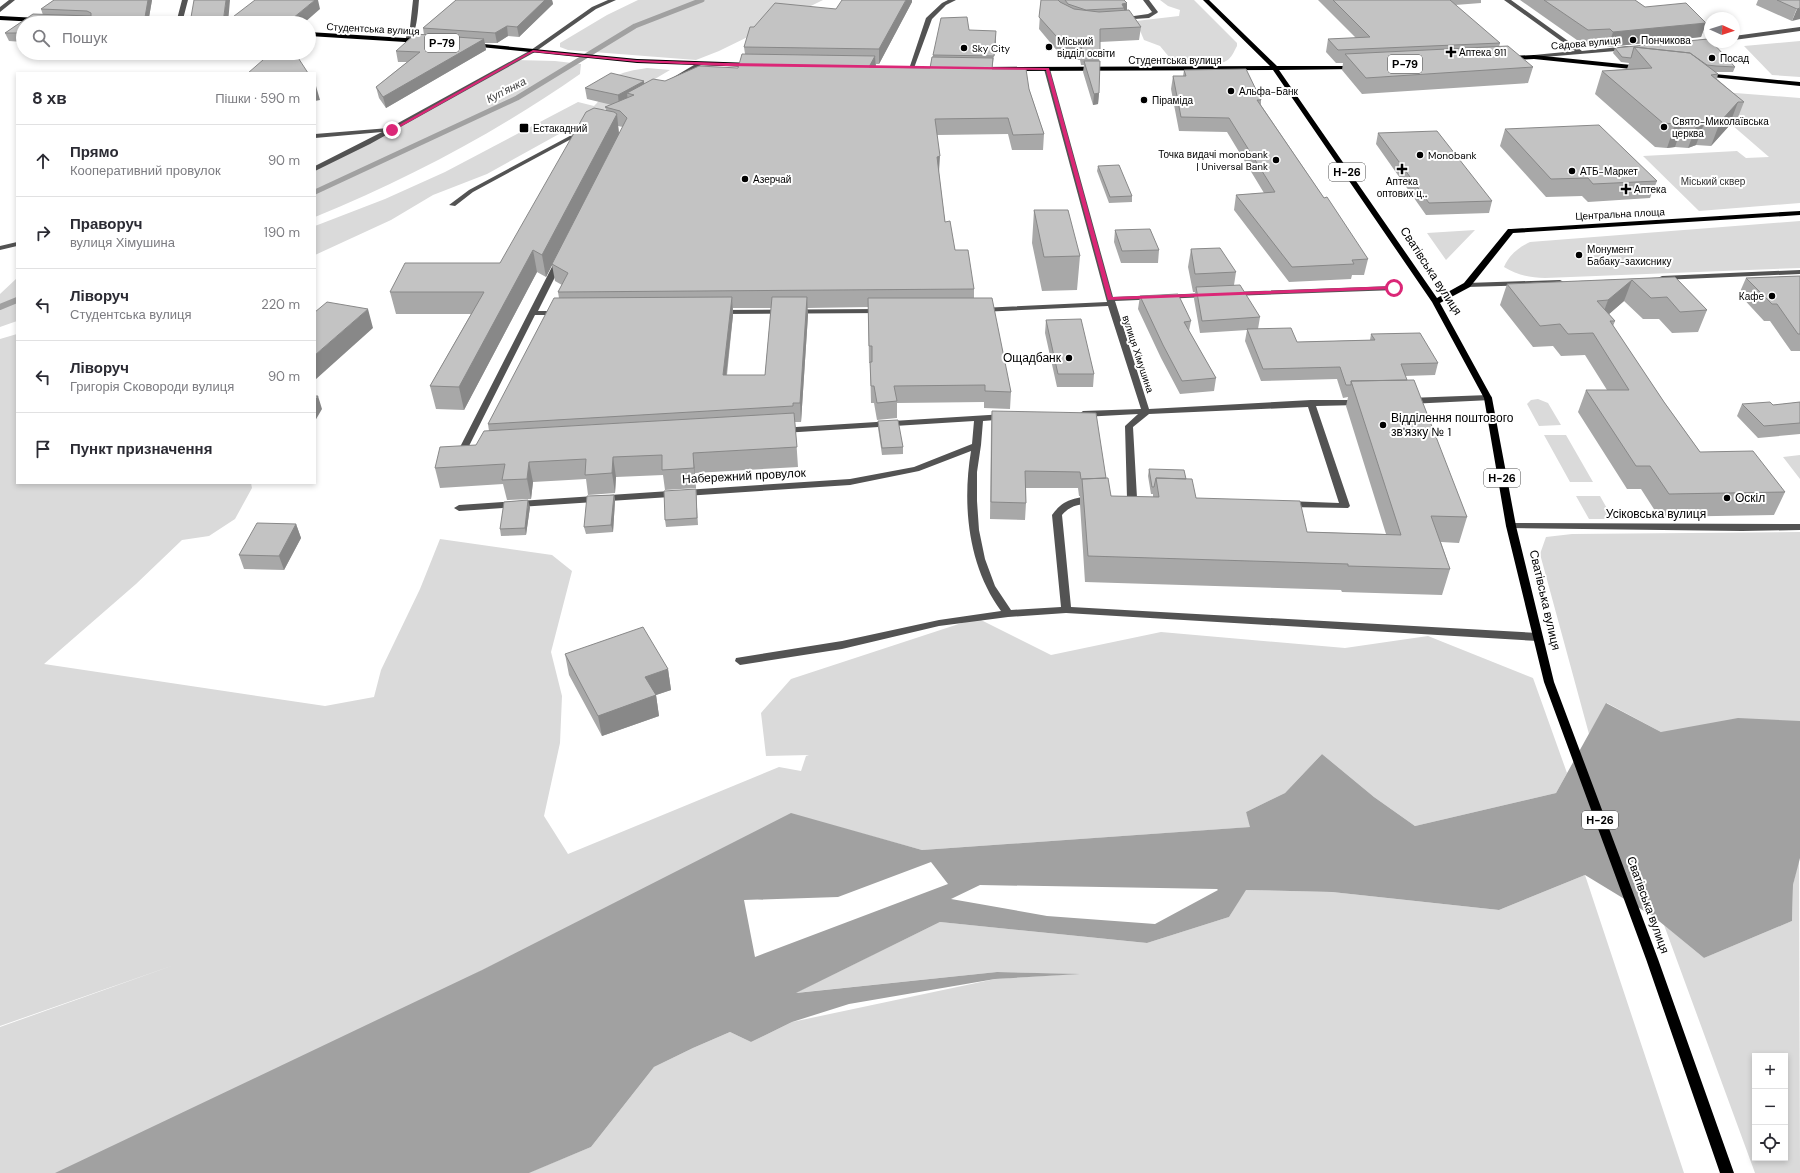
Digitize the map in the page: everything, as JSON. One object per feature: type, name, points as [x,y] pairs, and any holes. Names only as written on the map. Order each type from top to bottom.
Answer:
[{"type":"main road","name":"Н-26","points":[[1206,0],[1275,68]]},
{"type":"main road","points":[[0,18],[16,19]]},
{"type":"main road","name":"Студентська вулиця","points":[[316,34],[428,42]]},
{"type":"main road","name":"Р-79","points":[[467,44],[595,58],[762,66]]},
{"type":"main road","points":[[1503,59],[1534,57],[1644,68]]},
{"type":"main road","name":"Студентська вулиця","points":[[971,69],[1275,68],[1365,66]]},
{"type":"main road","points":[[904,68],[919,68]]},
{"type":"main road","name":"Сватівська вулиця","points":[[1275,68],[1436,302],[1488,398],[1511,526],[1549,682],[1652,959],[1727,1173]]},
{"type":"main road","points":[[1699,74],[1800,84]]},
{"type":"main road","name":"Центральна площа","points":[[1436,302],[1467,285],[1511,230],[1800,213]]},
{"type":"street","points":[[0,10],[12,0]]},
{"type":"street","points":[[181,16],[185,0]]},
{"type":"street","points":[[408,40],[413,26],[416,0]]},
{"type":"street","points":[[316,168],[392,130],[533,51],[594,8],[614,0]]},
{"type":"street","points":[[911,68],[929,18],[944,4],[952,0]]},
{"type":"street","points":[[1112,20],[1149,16],[1156,12],[1146,0]]},
{"type":"street","points":[[1507,0],[1580,52]]},
{"type":"street","points":[[1740,37],[1800,29]]},
{"type":"street","name":"Садова вулиця","points":[[1534,57],[1633,47]]},
{"type":"street","points":[[666,83],[699,64]]},
{"type":"street","name":"вулиця Хімушина","points":[[1047,69],[1110,301],[1146,412]]},
{"type":"street","points":[[453,205],[471,191],[589,128]]},
{"type":"street","points":[[316,136],[392,130]]},
{"type":"street","points":[[0,248],[16,244]]},
{"type":"street","points":[[479,448],[463,449],[565,250]]},
{"type":"street","points":[[1657,279],[1800,272]]},
{"type":"street","name":"Центральна площа","points":[[1467,285],[1570,282]]},
{"type":"street","points":[[971,310],[1110,301],[1394,288]]},
{"type":"street","points":[[713,312],[893,311]]},
{"type":"street","points":[[532,313],[571,313]]},
{"type":"street","points":[[1397,401],[1488,398]]},
{"type":"street","points":[[1074,415],[1311,403],[1366,402]]},
{"type":"street","points":[[1274,503],[1345,506],[1311,403]]},
{"type":"street","points":[[1132,498],[1129,426],[1146,412]]},
{"type":"street","points":[[772,430],[1011,417]]},
{"type":"street","points":[[979,418],[977,445],[972,472],[973,520],[980,554],[990,587],[1008,614]]},
{"type":"street","name":"Набережний провулок","points":[[459,508],[850,482],[916,469],[977,445]]},
{"type":"street","points":[[1066,610],[1057,515],[1063,506],[1078,500],[1101,500]]},
{"type":"street","name":"Усіковська вулиця","points":[[1511,526],[1742,528],[1800,526]]},
{"type":"street","points":[[740,661],[842,645],[939,623],[1008,614],[1066,610],[1538,637]]},
{"type":"green space","points":[[638,0],[823,0],[719,51],[696,60],[568,50],[560,47],[560,43],[607,15]]},
{"type":"green space","points":[[1160,0],[1194,0],[1237,43],[1237,46],[1228,60],[1215,64],[1174,63],[1160,46],[1144,40],[1136,21],[1179,16],[1180,10],[1168,6]]},
{"type":"green space","points":[[1800,41],[1800,77],[1772,75],[1744,46]]},
{"type":"green space","points":[[516,60],[555,61],[581,64],[580,74],[484,135],[384,187],[316,217],[316,168]]},
{"type":"green space","points":[[647,68],[670,70],[606,108],[487,174],[433,195],[391,220],[316,255],[316,226],[385,199],[445,172],[578,102],[594,106],[612,80],[628,71]]},
{"type":"green space","name":"Міський сквер","points":[[1697,90],[1800,98],[1800,203],[1699,211],[1643,156],[1737,151],[1746,158],[1769,157],[1732,125],[1734,125]]},
{"type":"green space","points":[[1800,221],[1800,268],[1545,278],[1524,276],[1504,267],[1514,252],[1530,242]]},
{"type":"green space","points":[[1475,230],[1446,260],[1427,233]]},
{"type":"green space","points":[[16,279],[16,321],[0,327],[0,294]]},
{"type":"green space","points":[[16,334],[16,484],[251,484],[252,488],[235,519],[209,536],[182,540],[136,584],[44,664],[325,706],[374,697],[381,670],[420,589],[440,539],[552,555],[572,571],[551,652],[562,696],[560,743],[544,816],[568,854],[779,767],[801,771],[806,756],[809,755],[766,756],[761,713],[791,679],[977,618],[1051,655],[1161,632],[1345,648],[1428,636],[1533,678],[1567,773],[1556,793],[1415,826],[1374,797],[1322,754],[1285,793],[1246,812],[1251,827],[922,850],[791,814],[556,945],[504,959],[184,1123],[68,1173],[0,1173],[0,1027],[177,964],[0,1026],[0,339]]},
{"type":"green space","points":[[1538,399],[1548,403],[1561,425],[1539,426],[1527,404],[1531,400]]},
{"type":"green space","points":[[1544,435],[1566,435],[1593,482],[1570,482]]},
{"type":"green space","points":[[1800,455],[1800,479],[1783,457]]},
{"type":"green space","points":[[1576,496],[1600,496],[1613,519],[1589,519]]},
{"type":"green space","points":[[1800,532],[1800,731],[1661,732],[1607,703],[1589,734],[1540,554],[1546,537],[1572,534]]},
{"type":"green space","points":[[1799,858],[1800,1173],[1755,1173],[1664,925],[1704,958],[1792,921],[1793,885]]},
{"type":"green space","points":[[1585,875],[1684,1173],[528,1173],[591,1147],[654,1067],[730,1032],[751,1042],[792,1022],[995,979],[1073,974],[997,972],[795,993],[940,922],[1147,943],[1229,917],[1245,890],[1332,892],[1499,910]]},
{"type":"shaded area","points":[[1606,703],[1661,732],[1738,718],[1800,721],[1800,858],[1793,885],[1792,921],[1704,958],[1654,917],[1585,875],[1499,910],[1332,892],[1246,890],[1229,917],[1147,943],[940,922],[796,993],[997,972],[1080,974],[995,979],[849,1004],[792,1022],[751,1042],[730,1032],[654,1067],[591,1147],[529,1173],[55,1173],[482,970],[791,813],[922,850],[1250,827],[1246,812],[1285,793],[1322,754],[1374,797],[1415,826],[1556,793]],"holes":[[[931,862],[948,884],[755,957],[744,900],[838,897]],[[980,885],[1217,889],[1218,890],[1155,924],[1047,916],[951,899]]]},
{"type":"building","points":[[54,0],[148,0],[145,16],[91,16],[91,13],[87,11],[41,9]]},
{"type":"building","points":[[194,0],[226,0],[224,16],[191,16]]},
{"type":"building","points":[[255,0],[315,0],[296,16],[234,16]]},
{"type":"building","points":[[456,0],[545,0],[517,27],[507,26],[495,33],[423,28]]},
{"type":"building","points":[[842,0],[906,0],[879,49],[744,47],[750,27],[754,27],[775,3],[836,9]]},
{"type":"building","points":[[1041,0],[1058,0],[1074,9],[1099,12],[1129,10],[1141,27],[1100,29],[1100,52],[1082,52],[1081,46],[1065,46],[1039,17]]},
{"type":"building","points":[[1065,0],[1124,0],[1127,3],[1122,4],[1124,8],[1086,10],[1068,4]]},
{"type":"building","points":[[1333,0],[1450,0],[1500,43],[1338,50],[1328,39],[1370,37]]},
{"type":"building","points":[[1544,0],[1635,0],[1645,7],[1686,3],[1704,21],[1704,23],[1613,32],[1610,29],[1588,30]]},
{"type":"building","points":[[1777,0],[1800,0],[1800,8],[1797,9]]},
{"type":"building","points":[[33,14],[91,16],[30,16]]},
{"type":"building","points":[[967,17],[969,30],[996,31],[994,56],[933,55],[941,18]]},
{"type":"building","points":[[16,26],[16,33],[5,33]]},
{"type":"building","points":[[415,34],[484,39],[383,97],[376,87],[420,52],[396,51]]},
{"type":"building","points":[[1704,39],[1704,48],[1718,48],[1735,67],[1707,65],[1690,53],[1634,47],[1631,58],[1622,57],[1615,48]]},
{"type":"building","points":[[1508,46],[1533,67],[1366,78],[1345,54]]},
{"type":"building","points":[[1634,47],[1690,53],[1718,74],[1711,75],[1744,102],[1738,102],[1720,122],[1705,121],[1697,124],[1663,123],[1602,71],[1652,68]]},
{"type":"building","points":[[742,54],[875,56],[869,67],[930,68],[932,57],[993,58],[992,69],[1026,69],[1029,89],[1044,134],[1013,135],[1008,118],[935,119],[940,156],[937,157],[945,222],[950,221],[955,250],[968,250],[974,289],[558,292],[568,273],[552,264],[627,118],[620,111],[605,107],[634,95],[627,93],[653,79],[665,81],[699,66],[738,68]]},
{"type":"building","points":[[263,60],[300,60],[307,72],[249,72]]},
{"type":"building","points":[[1084,61],[1100,61],[1099,93],[1094,94]]},
{"type":"building","points":[[1246,69],[1261,100],[1257,100],[1324,198],[1327,197],[1368,259],[1352,260],[1354,264],[1292,267],[1236,195],[1275,192],[1229,118],[1181,117],[1173,76],[1186,76],[1184,70]]},
{"type":"building","points":[[611,73],[644,81],[618,95],[585,88]]},
{"type":"building","points":[[594,108],[617,114],[542,255],[533,250],[459,387],[430,386],[484,292],[390,292],[405,263],[500,263],[586,112]]},
{"type":"building","points":[[1599,125],[1657,181],[1593,184],[1588,178],[1551,179],[1505,129]]},
{"type":"building","points":[[1437,131],[1492,201],[1429,203],[1378,133]]},
{"type":"building","points":[[1119,165],[1132,196],[1110,197],[1098,166]]},
{"type":"building","points":[[1034,210],[1068,210],[1080,256],[1044,257]]},
{"type":"building","points":[[1150,229],[1159,250],[1122,251],[1115,230]]},
{"type":"building","points":[[1220,248],[1236,272],[1195,274],[1191,249]]},
{"type":"building","points":[[1800,276],[1800,334],[1798,334],[1777,304],[1772,304],[1746,278]]},
{"type":"building","points":[[1675,277],[1707,310],[1680,312],[1667,297],[1651,298],[1632,280],[1608,300],[1597,301],[1615,321],[1610,321],[1664,402],[1700,452],[1753,451],[1785,492],[1669,494],[1650,466],[1636,466],[1586,390],[1629,390],[1593,333],[1568,334],[1560,324],[1540,326],[1507,284]]},
{"type":"building","points":[[1240,285],[1260,317],[1202,321],[1196,287]]},
{"type":"building","points":[[1178,294],[1191,321],[1184,322],[1216,378],[1182,381],[1140,296]]},
{"type":"building","points":[[732,297],[723,375],[765,375],[772,297],[807,297],[800,403],[793,403],[793,406],[488,424],[554,298]]},
{"type":"building","points":[[868,298],[992,298],[1011,392],[985,391],[985,385],[894,386],[897,401],[877,403],[874,386],[871,386],[870,362],[872,362],[872,346],[869,346]]},
{"type":"building","points":[[327,302],[368,309],[316,354],[316,311]]},
{"type":"building","points":[[1081,319],[1094,374],[1058,374],[1046,320]]},
{"type":"building","points":[[1291,328],[1297,342],[1375,340],[1371,334],[1420,333],[1438,363],[1401,364],[1407,380],[1351,381],[1351,385],[1346,385],[1340,367],[1263,369],[1247,329]]},
{"type":"building","points":[[1414,380],[1467,517],[1431,516],[1450,569],[1348,566],[1348,564],[1088,556],[1082,479],[1108,478],[1111,496],[1159,497],[1156,478],[1192,479],[1196,498],[1300,501],[1307,532],[1401,535],[1351,381]]},
{"type":"building","points":[[1770,402],[1773,405],[1800,402],[1800,423],[1764,426],[1742,404]]},
{"type":"building","points":[[992,411],[1096,413],[1106,478],[1081,479],[1080,472],[1025,471],[1026,503],[991,502]]},
{"type":"building","points":[[794,413],[797,447],[693,453],[694,468],[662,470],[662,455],[613,457],[612,473],[585,475],[586,459],[529,462],[527,479],[502,480],[505,464],[435,468],[440,447],[476,445],[484,431]]},
{"type":"building","points":[[898,420],[903,447],[882,448],[878,421]]},
{"type":"building","points":[[1149,469],[1184,470],[1186,479],[1156,478],[1154,487],[1152,487]]},
{"type":"building","points":[[696,489],[697,518],[665,520],[664,491]]},
{"type":"building","points":[[614,495],[611,525],[584,527],[587,496]]},
{"type":"building","points":[[528,500],[525,528],[500,529],[504,502]]},
{"type":"building","points":[[257,523],[296,524],[279,556],[239,555]]},
{"type":"building","points":[[643,627],[668,669],[645,677],[656,695],[598,716],[565,654]]},
{"type":"waterway","name":"Куп'янка","points":[[316,192],[517,98],[635,26],[702,0]]},
{"type":"waterway","name":"Куп'янка","points":[[0,307],[16,300]]},
{"type":"place","name":"Пончикова","points":[[1633,40]]},
{"type":"place","name":"Міський відділ освіти","points":[[1049,47]]},
{"type":"place","name":"Sky City","points":[[964,48]]},
{"type":"place","name":"Аптека 911","points":[[1451,52]]},
{"type":"place","name":"Посад","points":[[1712,58]]},
{"type":"place","name":"Альфа-Банк","points":[[1231,91]]},
{"type":"place","name":"Піраміда","points":[[1144,100]]},
{"type":"place","name":"Свято-Миколаївська церква","points":[[1664,127]]},
{"type":"place","name":"Естакадний","points":[[524,128]]},
{"type":"place","name":"Monobank","points":[[1420,155]]},
{"type":"place","name":"Точка видачі monobank | Universal Bank","points":[[1276,160]]},
{"type":"place","name":"Аптека оптових ц‥","points":[[1402,169]]},
{"type":"place","name":"АТБ-Маркет","points":[[1572,171]]},
{"type":"place","name":"Азерчай","points":[[745,179]]},
{"type":"place","name":"Аптека","points":[[1626,189]]},
{"type":"place","name":"Монумент Бабаку-захиснику","points":[[1579,255]]},
{"type":"place","name":"Кафе","points":[[1772,296]]},
{"type":"place","name":"Ощадбанк","points":[[1069,358]]},
{"type":"place","name":"Відділення поштового зв'язку № 1","points":[[1383,425]]},
{"type":"place","name":"Оскіл","points":[[1727,498]]},
{"type":"route","points":[[392,130],[533,51],[637,61],[726,65],[1047,69],[1110,298],[1394,288]]}]
